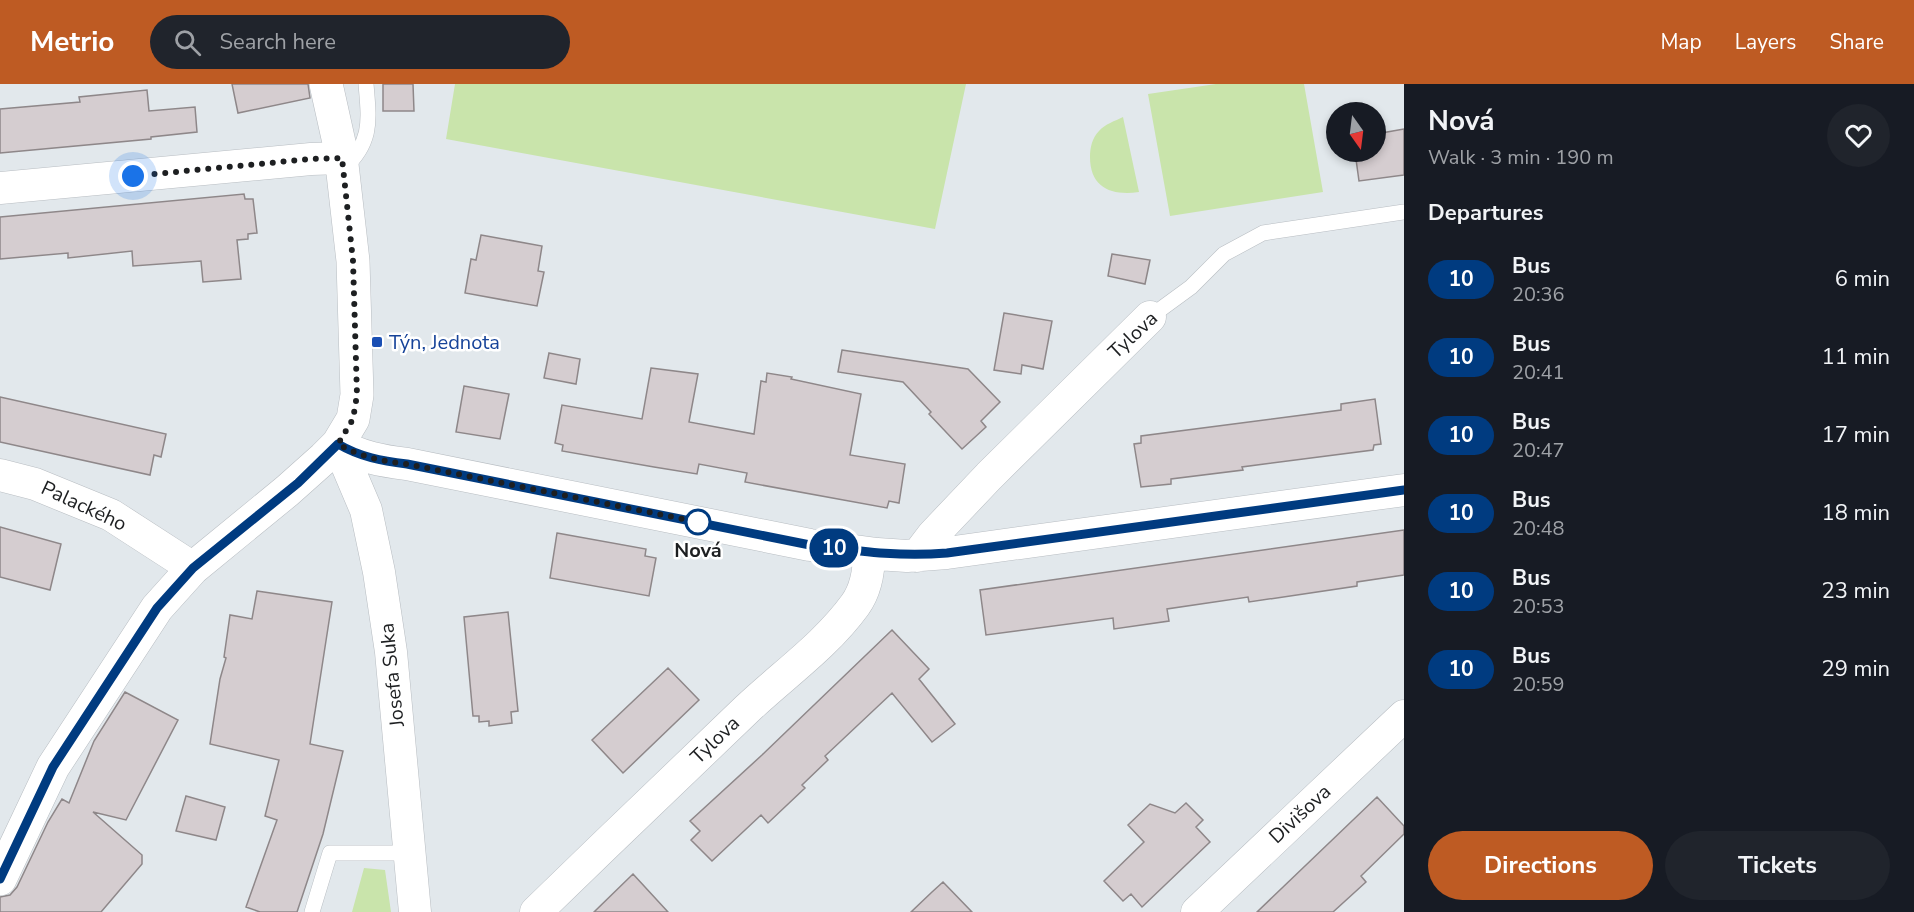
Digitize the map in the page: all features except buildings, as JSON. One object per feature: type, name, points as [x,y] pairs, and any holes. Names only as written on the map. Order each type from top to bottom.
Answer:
[{"type":"street","points":[[0,879],[53,767],[157,608],[193,568],[292,487],[338,444],[353,419],[357,395],[353,261],[342,164],[326,84]]},
{"type":"street","points":[[0,188],[311,159],[342,164]]},
{"type":"street","name":"Tylova","points":[[917,556],[933,535],[989,476],[1150,317]]},
{"type":"street","points":[[338,444],[373,459],[418,466],[810,545],[869,553],[917,556],[997,547],[1404,490]]},
{"type":"street","name":"Josefa Suka","points":[[338,444],[366,510],[380,572],[392,652],[415,912]]},
{"type":"street","name":"Palackého","points":[[0,475],[35,484],[111,515],[193,568]]},
{"type":"street","name":"Tylova","points":[[536,912],[840,623],[857,603],[869,570],[869,553]]},
{"type":"street","name":"Divišova","points":[[1197,912],[1404,716]]},
{"type":"lane","points":[[342,164],[356,158],[365,142],[369,126],[366,84]]},
{"type":"lane","name":"Tylova","points":[[1150,317],[1191,287],[1224,254],[1263,233],[1404,212]]},
{"type":"lane","points":[[312,912],[330,853],[409,853]]},
{"type":"green space","points":[[455,84],[966,84],[935,229],[446,139]]},
{"type":"green space","points":[[1216,84],[1304,84],[1323,192],[1170,216],[1148,94]]},
{"type":"green space","points":[[1123,117],[1139,192],[1120,193],[1104,188],[1098,183],[1091,168],[1090,150],[1095,137],[1104,126]]},
{"type":"green space","points":[[364,868],[385,870],[391,912],[352,912]]},
{"type":"bus line","name":"10","points":[[0,879],[53,767],[157,608],[193,568],[298,483],[338,444],[373,459],[810,545],[907,556],[947,553],[1404,490]]},
{"type":"place","name":"Týn, Jednota","points":[[377,342]]},
{"type":"place","name":"Nová","points":[[698,522]]},
{"type":"route","points":[[133,176],[342,158],[353,261],[357,395],[353,419],[338,444],[373,459],[698,522]]}]
